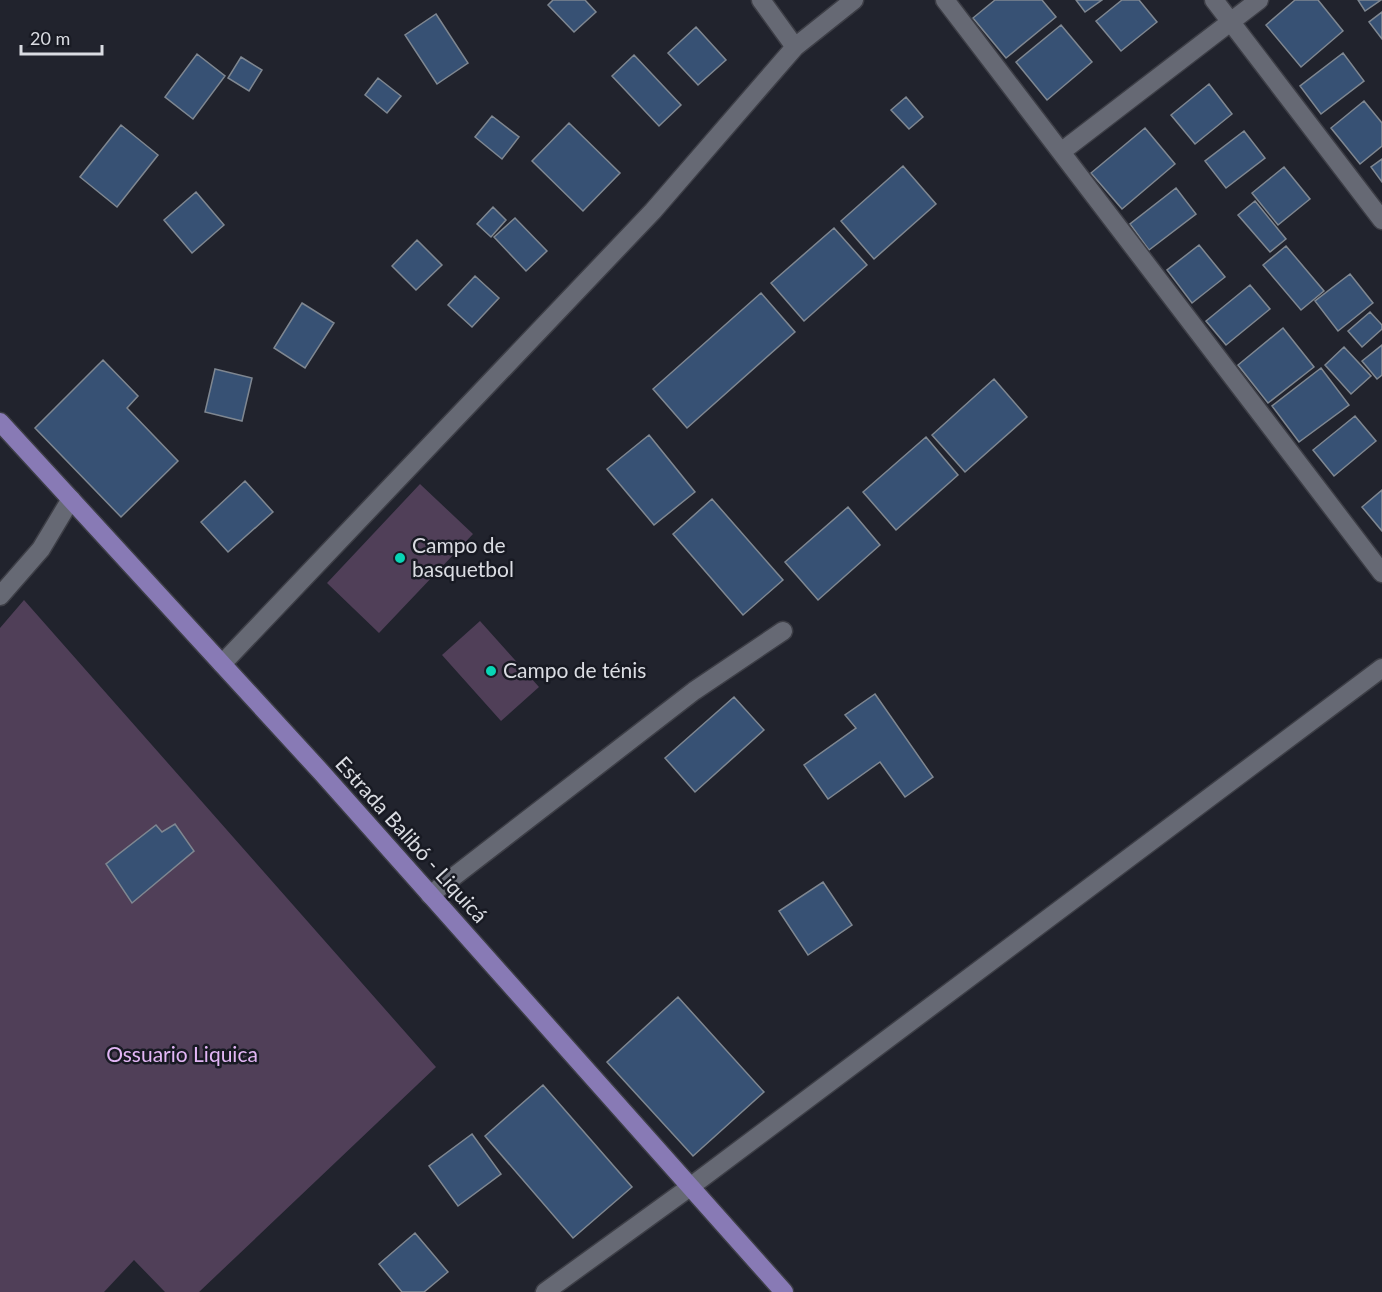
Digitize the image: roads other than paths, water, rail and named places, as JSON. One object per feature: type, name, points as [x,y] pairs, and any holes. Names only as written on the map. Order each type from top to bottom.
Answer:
[{"type":"main road","name":"Estrada Balibó - Liquicá","points":[[0,422],[222,664],[784,1292]]},
{"type":"street","points":[[761,0],[795,47]]},
{"type":"street","points":[[222,664],[652,211],[795,47],[854,0]]},
{"type":"street","points":[[945,0],[1382,573]]},
{"type":"street","points":[[1214,0],[1382,220]]},
{"type":"street","points":[[1061,152],[1259,0]]},
{"type":"street","points":[[0,596],[41,549],[71,500]]},
{"type":"street","points":[[430,895],[694,691],[783,631]]},
{"type":"street","points":[[544,1292],[690,1187],[1382,668]]},
{"type":"place","name":"Campo de basquetbol","points":[[400,558]]},
{"type":"place","name":"Campo de ténis","points":[[491,671]]},
{"type":"park label","name":"Ossuario Liquica","points":[[182,1055]]}]
